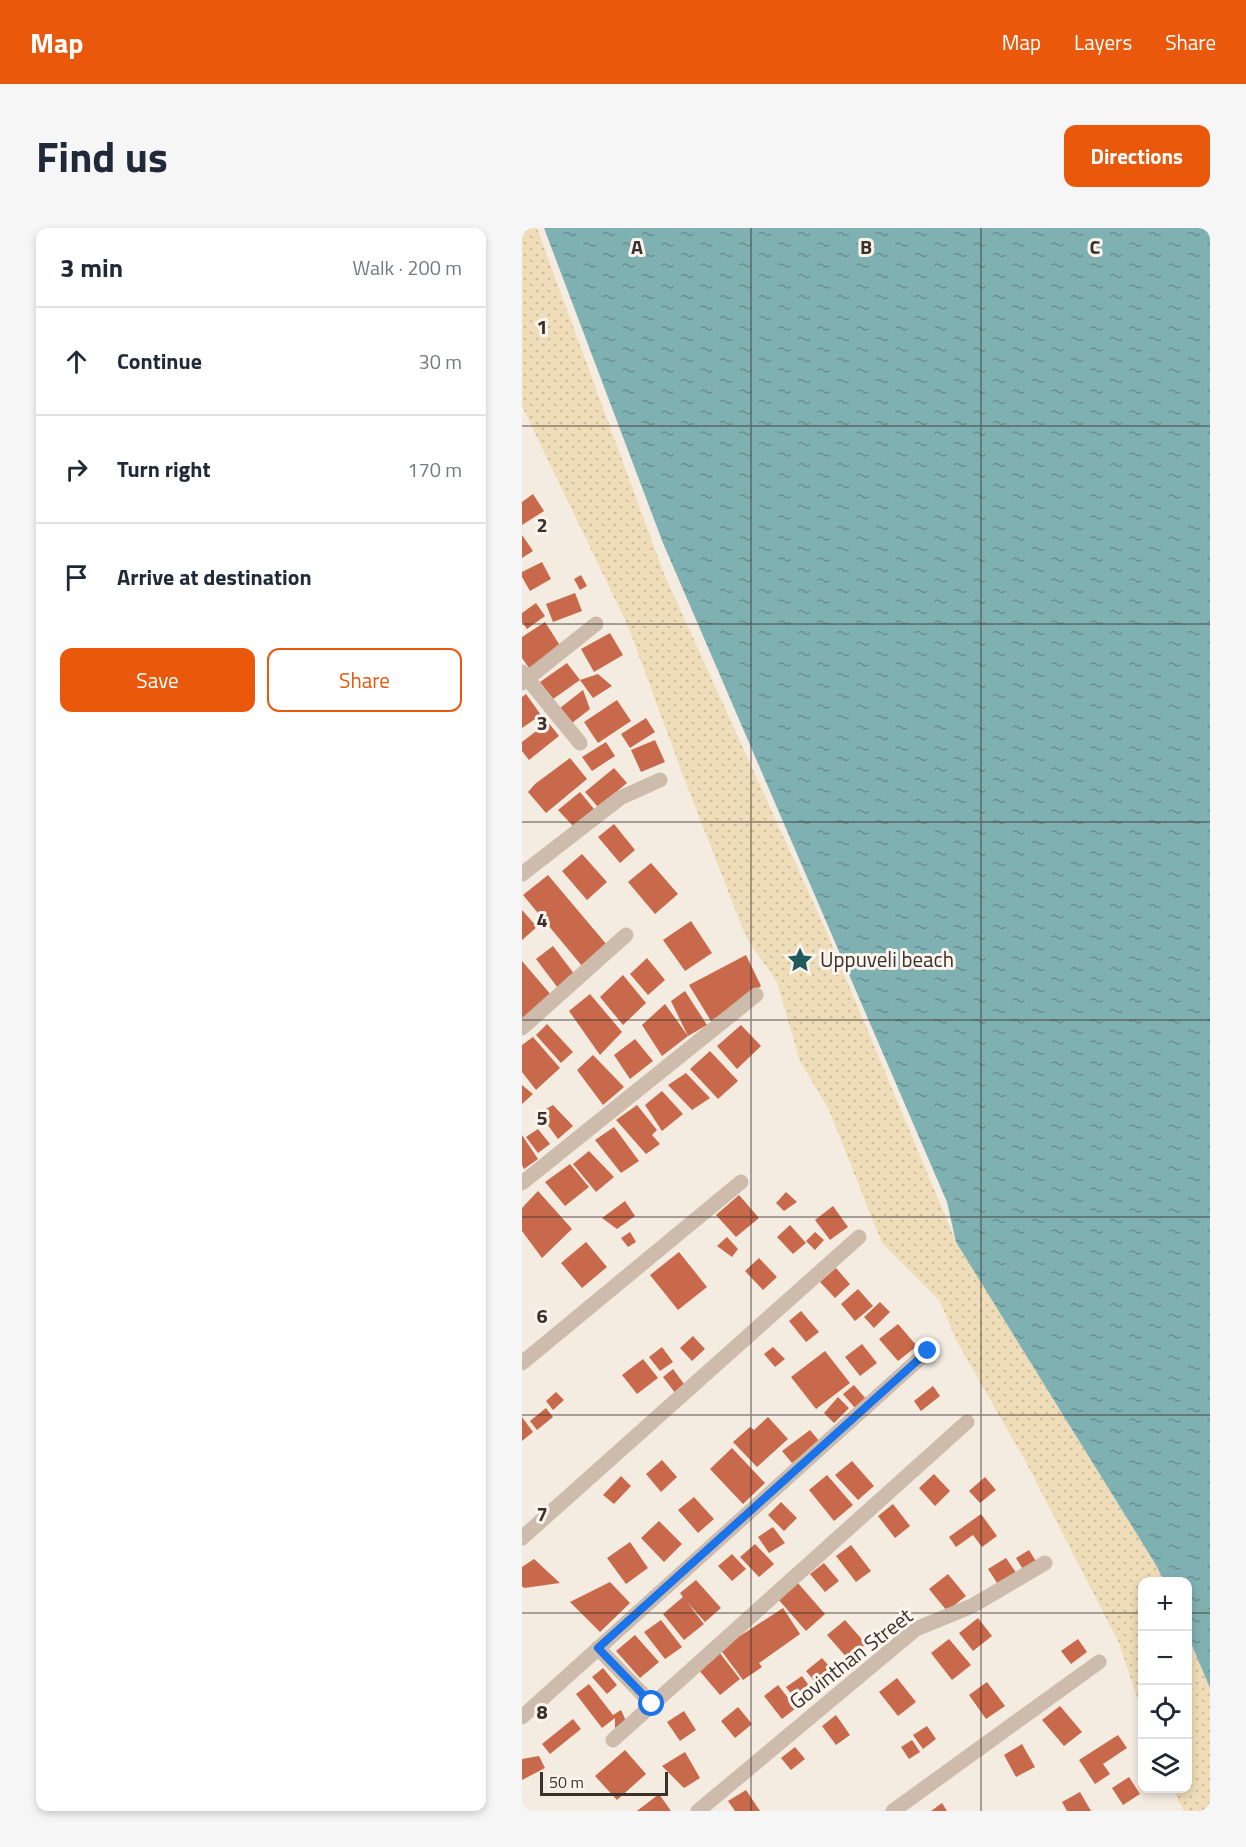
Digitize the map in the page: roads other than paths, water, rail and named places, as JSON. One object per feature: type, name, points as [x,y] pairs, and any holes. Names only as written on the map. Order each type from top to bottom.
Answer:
[{"type":"street","points":[[580,743],[524,678],[596,624]]},
{"type":"street","points":[[524,869],[620,798],[660,780]]},
{"type":"street","points":[[522,1028],[626,935]]},
{"type":"street","points":[[522,1183],[756,995]]},
{"type":"street","points":[[522,1363],[741,1182]]},
{"type":"street","points":[[522,1538],[860,1237]]},
{"type":"street","points":[[522,1717],[928,1351]]},
{"type":"street","points":[[613,1740],[967,1422]]},
{"type":"street","name":"Govinthan Street","points":[[698,1811],[916,1629],[972,1606],[1045,1563]]},
{"type":"street","points":[[598,1648],[652,1704]]},
{"type":"street","points":[[893,1811],[1099,1662]]},
{"type":"water","points":[[544,228],[1210,228],[1210,1688],[1192,1645],[1192,1577],[1162,1577],[956,1242],[947,1202],[663,543]]},
{"type":"place","name":"Uppuveli beach","points":[[800,960]]}]
